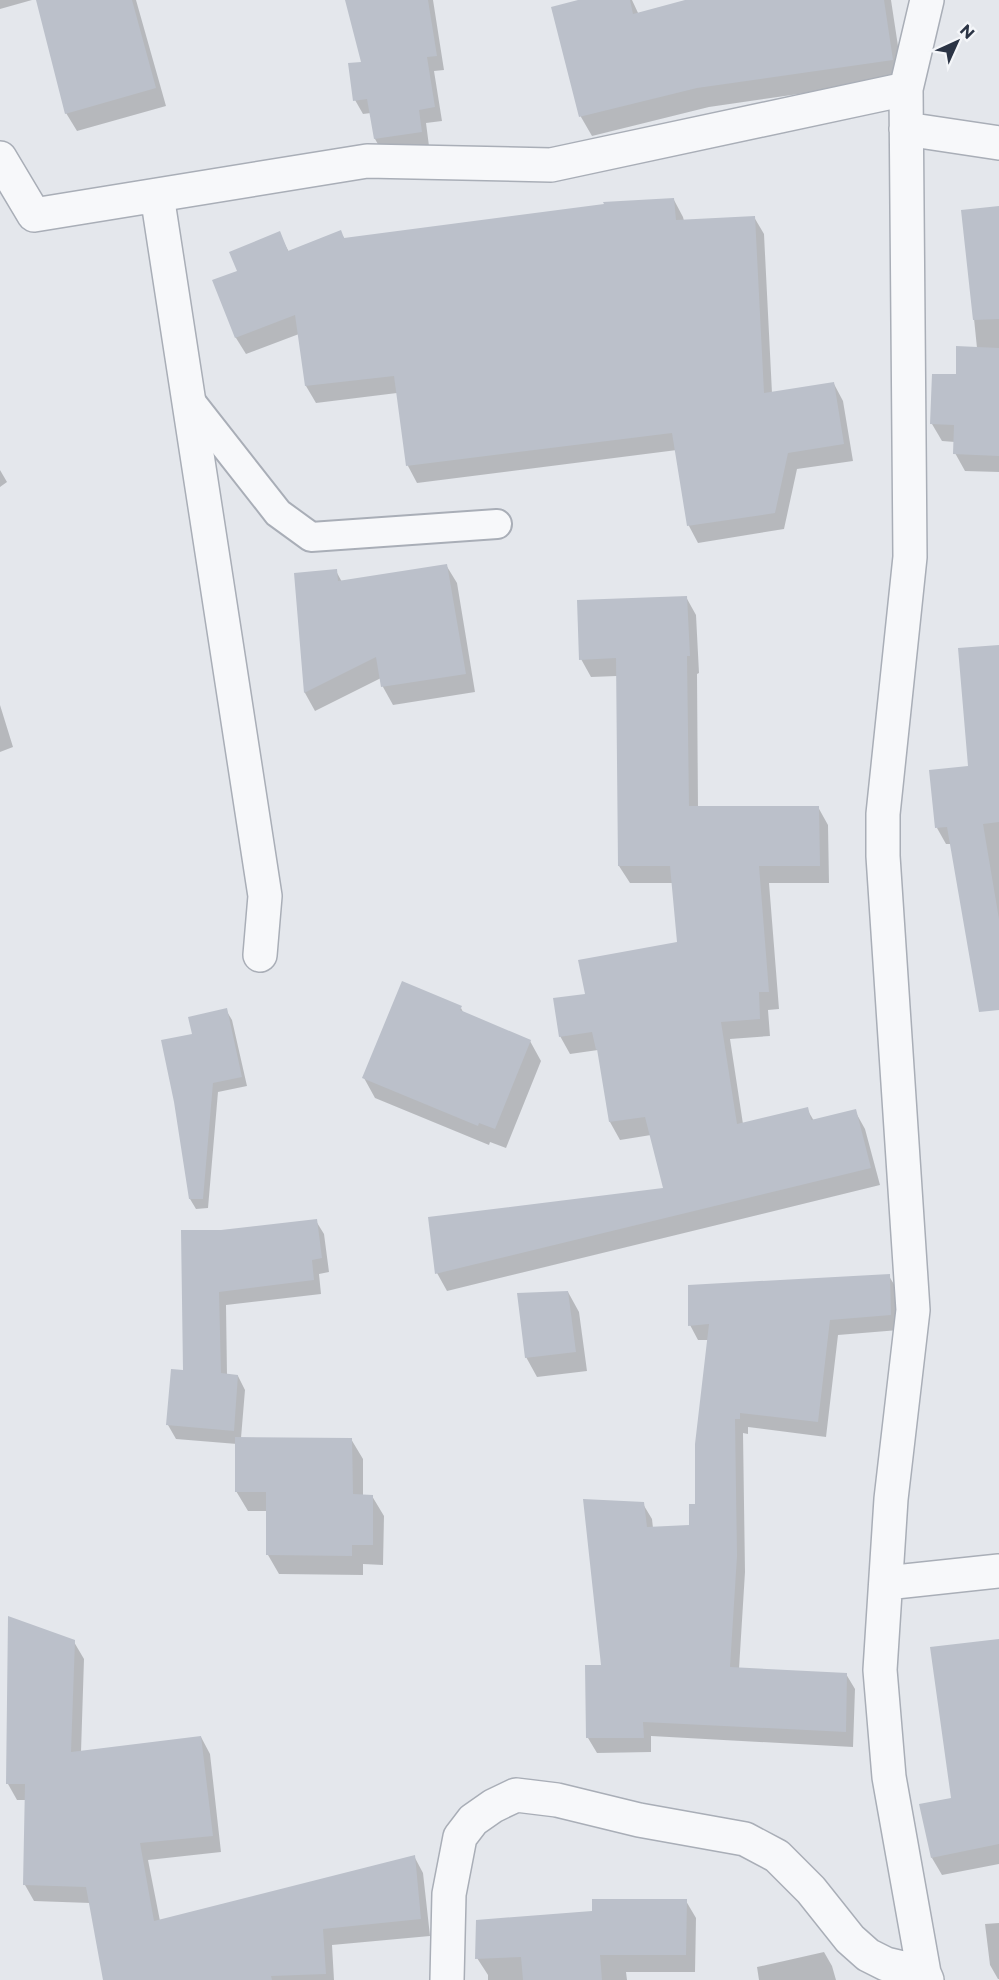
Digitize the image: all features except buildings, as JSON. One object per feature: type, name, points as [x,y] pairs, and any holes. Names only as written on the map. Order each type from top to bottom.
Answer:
[{"type":"street","points":[[447,1980],[449,1894],[460,1836],[473,1820],[493,1806],[516,1795],[557,1800],[639,1820],[746,1839],[777,1856],[811,1890],[850,1939],[868,1955],[886,1964],[925,1976],[889,1778],[880,1670],[891,1499],[914,1310],[883,856],[884,814],[910,557],[906,89],[927,0]]},
{"type":"street","points":[[0,158],[34,215],[367,160],[551,165],[906,89]]},
{"type":"street","points":[[906,129],[999,143]]},
{"type":"street","points":[[157,195],[265,897],[260,955]]},
{"type":"street","points":[[885,1583],[999,1571]]},
{"type":"lane","points":[[187,397],[278,513],[310,537],[497,524]]}]
